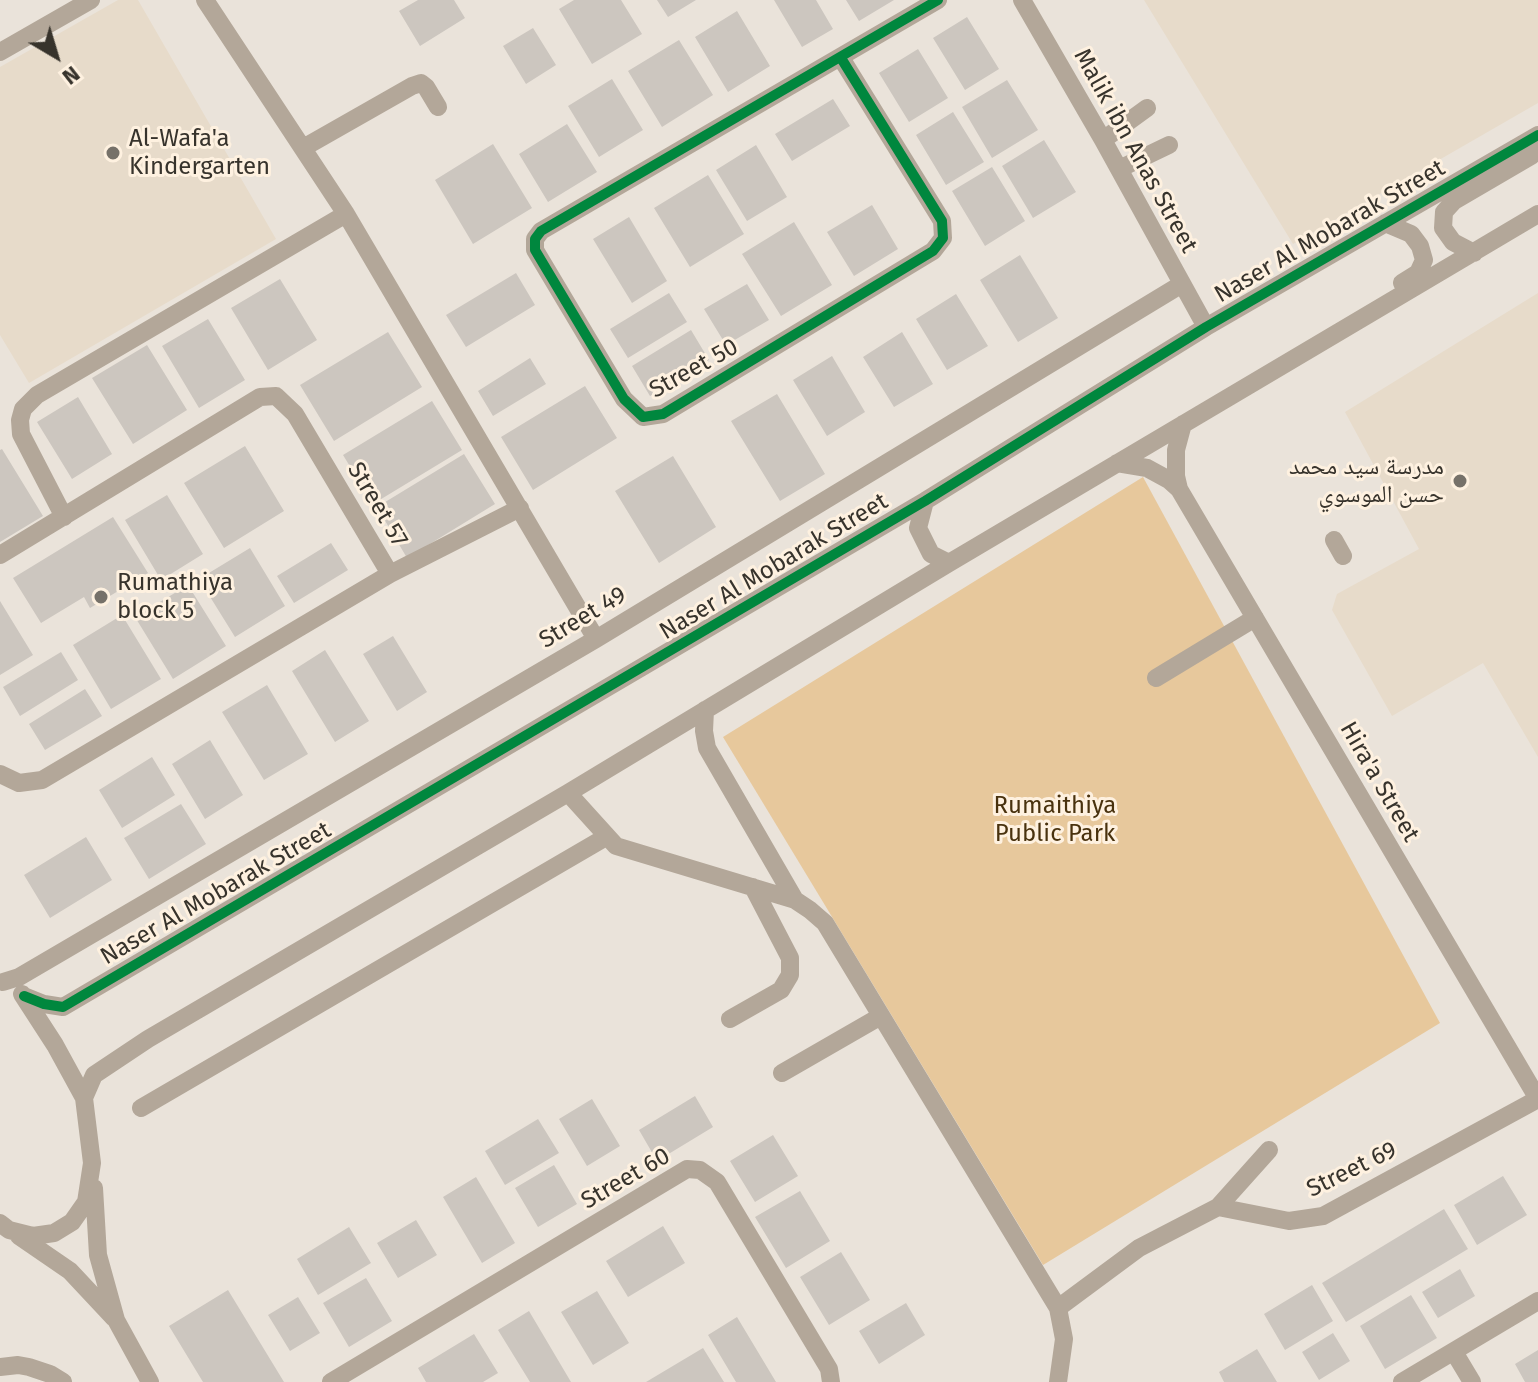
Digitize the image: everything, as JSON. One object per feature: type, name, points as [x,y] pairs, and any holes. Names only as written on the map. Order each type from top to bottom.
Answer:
[{"type":"street","points":[[0,52],[91,0]]},
{"type":"street","points":[[205,0],[346,214],[596,639]]},
{"type":"street","name":"Street 50","points":[[841,58],[942,221],[943,238],[933,251],[663,414],[643,417],[624,399],[535,250],[535,239],[541,231],[938,0]]},
{"type":"street","name":"Malik ibn Anas Street","points":[[1022,0],[1206,327]]},
{"type":"street","points":[[303,148],[421,83],[438,107]]},
{"type":"street","points":[[1103,140],[1147,108]]},
{"type":"street","name":"Naser Al Mobarak Street","points":[[24,996],[63,1007],[925,501],[1206,327],[1538,135]]},
{"type":"street","points":[[1119,169],[1169,145]]},
{"type":"street","points":[[1474,253],[1453,242],[1443,228],[1444,212],[1454,201],[1531,156],[1538,148]]},
{"type":"street","points":[[64,517],[21,434],[23,409],[37,395],[346,214]]},
{"type":"street","points":[[84,1098],[94,1075],[148,1039],[568,793],[1538,214]]},
{"type":"street","points":[[1368,315],[1382,297],[1418,273],[1424,260],[1420,246],[1411,234],[1385,223]]},
{"type":"street","name":"Street 49","points":[[2,981],[19,977],[596,639],[1182,284]]},
{"type":"street","name":"Street 57","points":[[0,555],[260,397],[276,396],[295,414],[390,574],[42,780],[19,783],[0,774]]},
{"type":"street","name":"Hira'a Street","points":[[1179,489],[1175,463],[1183,424]]},
{"type":"street","name":"Hira'a Street","points":[[1117,463],[1147,468],[1179,489],[1538,1099]]},
{"type":"street","points":[[925,501],[918,528],[931,554],[949,563]]},
{"type":"street","points":[[390,574],[520,508]]},
{"type":"street","points":[[1156,678],[1255,618]]},
{"type":"street","points":[[705,710],[707,748],[795,900]]},
{"type":"street","points":[[568,793],[616,846],[795,900],[825,923],[1058,1308],[1064,1339],[1058,1382]]},
{"type":"street","points":[[141,1108],[606,837]]},
{"type":"street","points":[[730,1019],[781,990],[790,975],[790,958],[753,887]]},
{"type":"street","points":[[2,981],[24,996],[84,1098],[98,1255],[116,1320],[150,1382]]},
{"type":"street","points":[[782,1073],[881,1016]]},
{"type":"street","name":"Street 69","points":[[1218,1207],[1289,1221],[1323,1216],[1538,1099]]},
{"type":"street","points":[[1058,1308],[1139,1248],[1218,1207],[1269,1150]]},
{"type":"street","points":[[4,1226],[33,1236],[54,1233],[72,1222],[86,1202],[92,1163]]},
{"type":"street","name":"Street 60","points":[[331,1382],[687,1169],[700,1170],[717,1182],[829,1369],[831,1382]]},
{"type":"street","points":[[4,1226],[70,1271],[116,1320]]},
{"type":"street","points":[[1402,1382],[1538,1301]]},
{"type":"street","points":[[1454,1352],[1472,1382]]},
{"type":"street","points":[[360,1365],[371,1382]]},
{"type":"street","points":[[0,1367],[29,1367],[63,1382]]},
{"type":"shaded area","name":"Al-Wafa'a Kindergarten","points":[[118,0],[138,0],[276,239],[29,383],[0,335],[0,67]]},
{"type":"shaded area","points":[[1144,0],[1538,0],[1538,103],[1293,244]]},
{"type":"shaded area","name":"مدرسة سيد محمد حسن الموسوي","points":[[1538,293],[1538,757],[1483,663],[1392,716],[1332,610],[1337,594],[1419,549],[1345,412]]},
{"type":"green space","name":"Rumaithiya Public Park","points":[[1143,477],[1440,1023],[1043,1265],[723,737]]},
{"type":"building","points":[[418,0],[454,0],[465,18],[420,46],[399,11]]},
{"type":"building","points":[[574,0],[621,0],[642,34],[592,64],[559,9]]},
{"type":"building","points":[[657,0],[696,0],[668,17]]},
{"type":"building","points":[[774,0],[816,0],[833,29],[802,47]]},
{"type":"building","points":[[846,0],[894,0],[859,21]]},
{"type":"building","points":[[737,11],[770,66],[728,92],[695,37]]},
{"type":"building","points":[[967,17],[999,69],[965,90],[933,38]]},
{"type":"building","points":[[533,28],[556,65],[526,84],[503,46]]},
{"type":"building","points":[[679,40],[713,95],[662,127],[628,71]]},
{"type":"building","points":[[918,49],[948,98],[909,122],[879,73]]},
{"type":"building","points":[[612,79],[643,130],[599,157],[568,106]]},
{"type":"building","points":[[1007,80],[1038,130],[992,158],[962,107]]},
{"type":"building","points":[[833,99],[850,126],[792,161],[775,134]]},
{"type":"building","points":[[953,112],[984,162],[946,185],[916,135]]},
{"type":"building","points":[[567,124],[597,172],[548,202],[519,154]]},
{"type":"building","points":[[1044,140],[1076,192],[1033,218],[1002,166]]},
{"type":"building","points":[[493,144],[532,208],[473,244],[435,180]]},
{"type":"building","points":[[756,145],[787,197],[747,221],[716,170]]},
{"type":"building","points":[[992,167],[1025,221],[985,246],[952,191]]},
{"type":"building","points":[[708,175],[744,234],[690,267],[654,208]]},
{"type":"building","points":[[872,205],[898,249],[854,276],[827,232]]},
{"type":"building","points":[[629,217],[667,281],[632,303],[593,239]]},
{"type":"building","points":[[794,222],[832,285],[781,316],[742,254]]},
{"type":"building","points":[[1020,255],[1058,318],[1018,342],[980,280]]},
{"type":"building","points":[[516,273],[535,305],[466,347],[446,315]]},
{"type":"building","points":[[280,279],[317,340],[268,370],[231,308]]},
{"type":"building","points":[[747,284],[769,320],[726,345],[704,309]]},
{"type":"building","points":[[669,293],[687,322],[628,358],[610,329]]},
{"type":"building","points":[[956,294],[988,346],[947,370],[916,319]]},
{"type":"building","points":[[208,319],[245,380],[199,408],[162,346]]},
{"type":"building","points":[[691,330],[709,360],[650,396],[632,366]]},
{"type":"building","points":[[388,332],[422,387],[334,441],[300,385]]},
{"type":"building","points":[[902,332],[933,384],[894,407],[863,357]]},
{"type":"building","points":[[147,345],[187,410],[133,444],[92,378]]},
{"type":"building","points":[[832,356],[865,412],[827,436],[793,380]]},
{"type":"building","points":[[530,358],[546,384],[493,416],[478,391]]},
{"type":"building","points":[[585,386],[617,438],[533,490],[501,437]]},
{"type":"building","points":[[777,394],[825,474],[780,501],[731,421]]},
{"type":"building","points":[[78,397],[112,454],[72,479],[37,422]]},
{"type":"building","points":[[432,401],[462,450],[373,504],[343,455]]},
{"type":"building","points":[[245,446],[284,511],[224,548],[184,483]]},
{"type":"building","points":[[0,450],[43,516],[0,542]]},
{"type":"building","points":[[464,454],[495,504],[407,558],[377,507]]},
{"type":"building","points":[[673,456],[716,527],[659,563],[615,491]]},
{"type":"building","points":[[167,495],[203,554],[161,580],[125,520]]},
{"type":"building","points":[[113,517],[148,573],[90,608],[84,597],[41,623],[13,578]]},
{"type":"building","points":[[331,543],[348,570],[294,603],[277,576]]},
{"type":"building","points":[[250,548],[285,606],[235,637],[199,579]]},
{"type":"building","points":[[188,585],[226,646],[173,679],[135,617]]},
{"type":"building","points":[[0,601],[33,655],[0,675]]},
{"type":"building","points":[[122,615],[161,679],[111,709],[73,645]]},
{"type":"building","points":[[393,636],[427,692],[397,711],[363,654]]},
{"type":"building","points":[[325,650],[369,721],[335,742],[292,671]]},
{"type":"building","points":[[61,652],[78,680],[20,716],[3,687]]},
{"type":"building","points":[[267,685],[308,754],[264,780],[222,712]]},
{"type":"building","points":[[85,689],[102,716],[45,750],[29,724]]},
{"type":"building","points":[[210,740],[243,795],[205,819],[172,764]]},
{"type":"building","points":[[152,757],[175,795],[122,828],[99,790]]},
{"type":"building","points":[[181,804],[206,844],[149,879],[124,838]]},
{"type":"building","points":[[86,837],[112,880],[50,918],[24,875]]},
{"type":"building","points":[[695,1096],[713,1127],[657,1161],[639,1130]]},
{"type":"building","points":[[592,1099],[620,1146],[587,1166],[559,1119]]},
{"type":"building","points":[[538,1119],[559,1153],[505,1185],[485,1151]]},
{"type":"building","points":[[773,1135],[798,1176],[755,1202],[730,1161]]},
{"type":"building","points":[[554,1165],[577,1204],[538,1227],[515,1188]]},
{"type":"building","points":[[1503,1176],[1527,1215],[1477,1245],[1454,1205]]},
{"type":"building","points":[[476,1177],[515,1243],[482,1263],[443,1197]]},
{"type":"building","points":[[800,1191],[830,1241],[786,1268],[755,1217]]},
{"type":"building","points":[[1444,1209],[1468,1249],[1346,1322],[1322,1283]]},
{"type":"building","points":[[416,1220],[437,1255],[398,1278],[377,1243]]},
{"type":"building","points":[[663,1226],[685,1263],[628,1297],[606,1261]]},
{"type":"building","points":[[349,1227],[371,1263],[318,1295],[297,1259]]},
{"type":"building","points":[[841,1252],[870,1300],[829,1325],[800,1277]]},
{"type":"building","points":[[1460,1269],[1475,1296],[1438,1318],[1422,1292]]},
{"type":"building","points":[[366,1278],[392,1321],[349,1347],[323,1303]]},
{"type":"building","points":[[1312,1285],[1333,1321],[1285,1350],[1264,1314]]},
{"type":"building","points":[[228,1290],[284,1382],[203,1382],[169,1326]]},
{"type":"building","points":[[597,1291],[629,1343],[593,1365],[561,1312]]},
{"type":"building","points":[[1411,1295],[1437,1338],[1385,1369],[1360,1326]]},
{"type":"building","points":[[298,1297],[320,1333],[290,1351],[268,1315]]},
{"type":"building","points":[[906,1303],[925,1335],[879,1364],[859,1331]]},
{"type":"building","points":[[529,1311],[571,1382],[530,1382],[498,1330]]},
{"type":"building","points":[[737,1317],[776,1382],[736,1382],[708,1335]]},
{"type":"building","points":[[1333,1333],[1350,1361],[1319,1380],[1302,1352]]},
{"type":"building","points":[[474,1334],[498,1373],[483,1382],[426,1382],[418,1368]]},
{"type":"building","points":[[703,1348],[724,1382],[646,1382]]},
{"type":"building","points":[[1257,1349],[1277,1382],[1224,1382],[1219,1372]]},
{"type":"building","points":[[1538,1350],[1538,1382],[1525,1382],[1515,1364]]},
{"type":"cycle path","points":[[841,58],[942,221],[943,238],[933,251],[663,414],[643,417],[624,399],[535,250],[535,239],[541,231],[938,0]]},
{"type":"cycle path","points":[[24,996],[63,1007],[925,501],[1206,327],[1538,135]]},
{"type":"place","name":"Al-Wafa'a Kindergarten","points":[[113,153]]},
{"type":"place","name":"مدرسة سيد محمد حسن الموسوي","points":[[1460,481]]},
{"type":"place","name":"Rumathiya block 5","points":[[101,597]]}]
